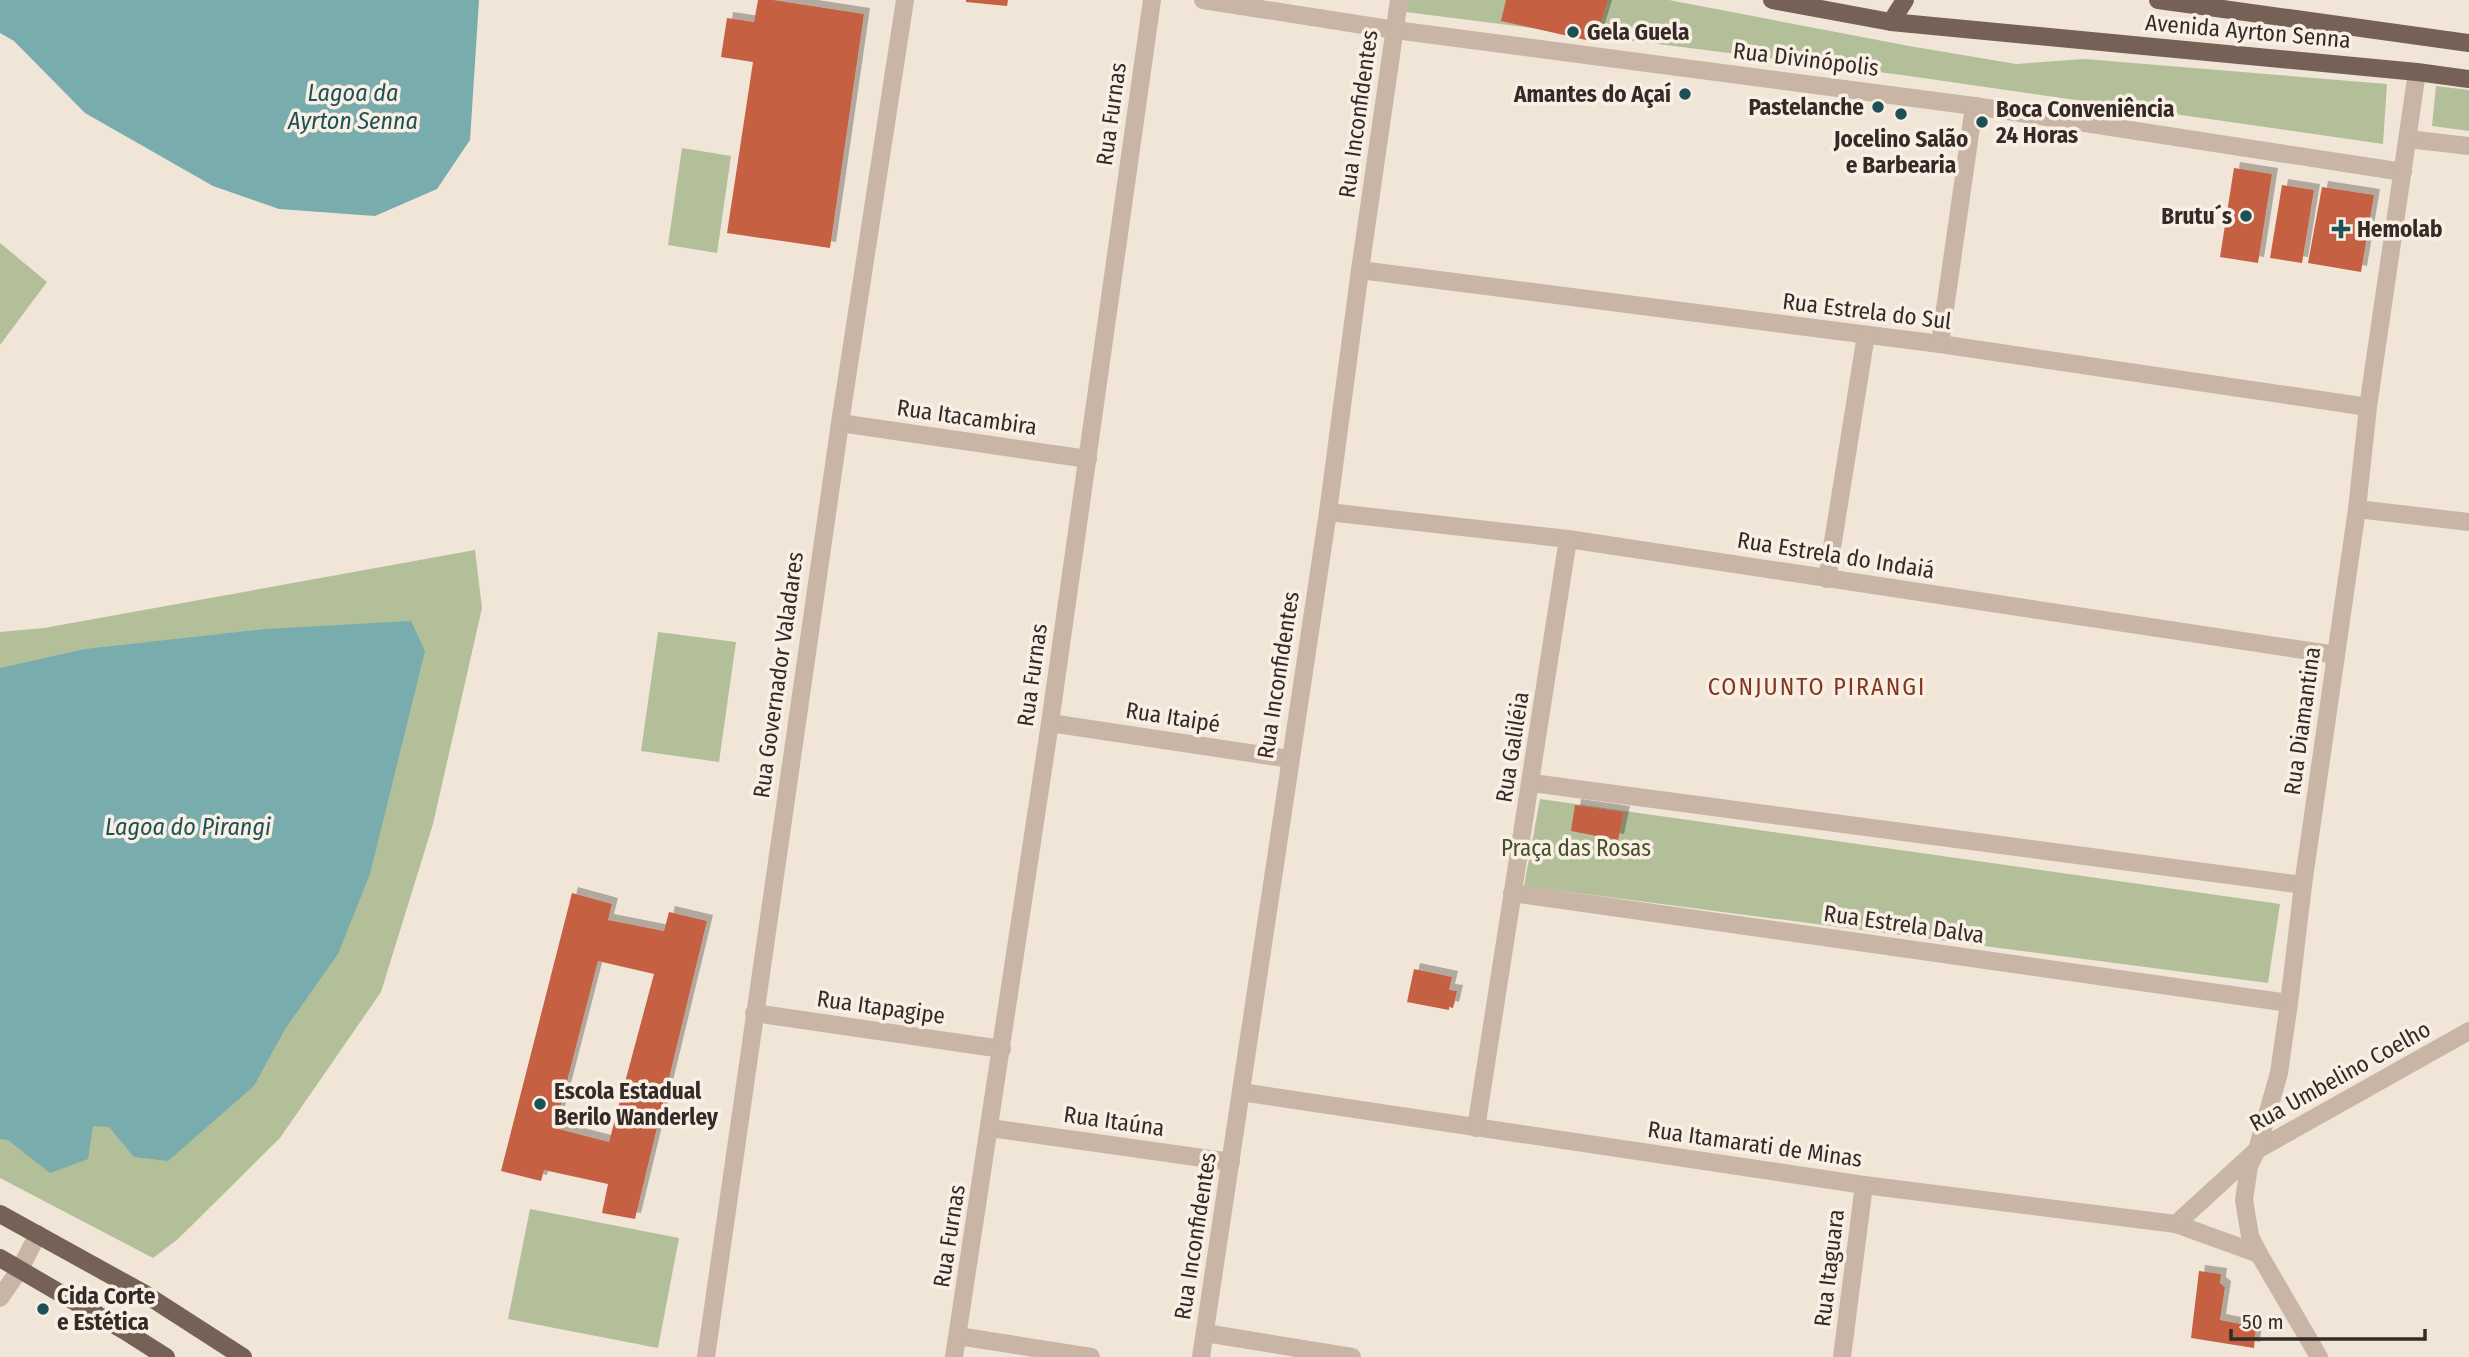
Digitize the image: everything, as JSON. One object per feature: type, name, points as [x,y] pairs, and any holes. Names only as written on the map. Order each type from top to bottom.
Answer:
[{"type":"main road","name":"Avenida Ayrton Senna","points":[[1772,0],[1813,4],[1891,22],[2469,79]]},
{"type":"main road","points":[[1891,22],[1905,0]]},
{"type":"main road","name":"Avenida Ayrton Senna","points":[[2158,0],[2469,43]]},
{"type":"main road","points":[[0,1214],[145,1294],[243,1357]]},
{"type":"main road","points":[[0,1258],[166,1357]]},
{"type":"street","name":"Rua Governador Valadares","points":[[706,1357],[840,423],[905,0]]},
{"type":"street","name":"Rua Furnas","points":[[954,1357],[1002,1049],[1152,0]]},
{"type":"street","name":"Rua Divinópolis","points":[[1203,0],[1395,30],[1974,106],[2403,172]]},
{"type":"street","name":"Rua Inconfidentes","points":[[1201,1357],[1328,512],[1399,0]]},
{"type":"street","name":"Rua Diamantina","points":[[2319,1357],[2250,1236],[2244,1200],[2249,1166],[2278,1073],[2289,1003],[2303,885],[2357,509],[2368,407],[2417,72]]},
{"type":"street","points":[[1940,344],[1974,106]]},
{"type":"street","points":[[2408,139],[2469,146]]},
{"type":"street","name":"Rua Estrela do Sul","points":[[1360,270],[1940,344],[2368,407]]},
{"type":"street","points":[[1826,579],[1866,335]]},
{"type":"street","name":"Rua Itacambira","points":[[840,423],[1088,459]]},
{"type":"street","points":[[2357,509],[2469,522]]},
{"type":"street","name":"Rua Estrela do Indaiá","points":[[1328,512],[1568,539],[2336,655]]},
{"type":"street","name":"Rua Galiléia","points":[[1476,1129],[1568,539]]},
{"type":"street","name":"Rua Itaipé","points":[[1049,723],[1290,759]]},
{"type":"street","points":[[1532,783],[2303,885]]},
{"type":"street","name":"Rua Estrela Dalva","points":[[1512,893],[2289,1003]]},
{"type":"street","name":"Rua Itapagipe","points":[[754,1013],[1002,1049]]},
{"type":"street","name":"Rua Umbelino Coelho","points":[[2176,1224],[2256,1150],[2466,1039]]},
{"type":"street","name":"Rua Itamarati de Minas","points":[[1241,1092],[1864,1185],[2176,1224],[2259,1254]]},
{"type":"street","name":"Rua Itaúna","points":[[990,1128],[1231,1161]]},
{"type":"street","name":"Rua Itaguara","points":[[1842,1357],[1864,1185]]},
{"type":"street","points":[[0,1298],[20,1269],[38,1234]]},
{"type":"street","points":[[1205,1333],[1352,1357]]},
{"type":"street","points":[[958,1336],[1091,1357]]},
{"type":"green space","points":[[1408,0],[1669,0],[2016,64],[2084,59],[2387,84],[2383,144],[1902,75],[1406,12]]},
{"type":"green space","points":[[2436,86],[2469,90],[2469,131],[2432,126]]},
{"type":"green space","points":[[682,148],[731,156],[717,253],[668,245]]},
{"type":"green space","points":[[0,243],[47,282],[0,345]]},
{"type":"green space","name":"Lagoa do Pirangi","points":[[475,550],[482,608],[433,824],[381,992],[280,1138],[178,1239],[153,1258],[0,1178],[0,632],[44,628]]},
{"type":"green space","points":[[658,632],[736,642],[719,762],[641,751]]},
{"type":"green space","name":"Praça das Rosas","points":[[1540,799],[2280,904],[2268,983],[1524,886]]},
{"type":"green space","points":[[530,1209],[679,1238],[658,1348],[508,1319]]},
{"type":"water","name":"Lagoa da Ayrton Senna","points":[[0,0],[479,0],[470,140],[437,189],[375,216],[279,209],[213,186],[85,113],[14,41],[0,33]]},
{"type":"water","name":"Lagoa do Pirangi","points":[[411,621],[425,651],[370,874],[338,954],[285,1029],[254,1086],[168,1161],[134,1157],[109,1127],[93,1126],[88,1159],[50,1173],[8,1140],[0,1139],[0,668],[85,649],[265,629]]},
{"type":"building","points":[[758,0],[864,14],[830,248],[727,233],[753,62],[721,57],[727,18],[754,22]]},
{"type":"building","points":[[966,0],[1008,0],[1007,6]]},
{"type":"building","name":"Gela Guela","points":[[1506,0],[1608,0],[1595,42],[1501,21]]},
{"type":"building","name":"Brutu´s","points":[[2234,168],[2272,174],[2258,263],[2220,257]]},
{"type":"building","points":[[2282,185],[2314,190],[2302,263],[2270,258]]},
{"type":"building","name":"Hemolab","points":[[2322,187],[2374,195],[2361,272],[2308,263]]},
{"type":"building","points":[[1575,805],[1624,812],[1618,840],[1571,831]]},
{"type":"building","points":[[572,893],[612,904],[608,920],[664,931],[669,912],[707,921],[635,1219],[602,1213],[608,1184],[544,1170],[541,1181],[501,1171]],"holes":[[[598,961],[654,974],[609,1142],[555,1128]]]},
{"type":"building","points":[[1414,969],[1452,977],[1449,990],[1457,991],[1453,1008],[1449,1007],[1449,1010],[1407,1002]]},
{"type":"building","points":[[2199,1271],[2221,1274],[2220,1283],[2225,1287],[2220,1320],[2256,1327],[2254,1348],[2191,1338]]},
{"type":"place","name":"Gela Guela","points":[[1573,32]]},
{"type":"place","name":"Amantes do Açaí","points":[[1685,94]]},
{"type":"place","name":"Pastelanche","points":[[1878,107]]},
{"type":"place","name":"Jocelino Salão e Barbearia","points":[[1901,114]]},
{"type":"place","name":"Boca Conveniência 24 Horas","points":[[1982,122]]},
{"type":"place","name":"Brutu´s","points":[[2246,216]]},
{"type":"place","name":"Hemolab","points":[[2341,229]]},
{"type":"place","name":"Escola Estadual Berilo Wanderley","points":[[540,1104]]},
{"type":"place","name":"Cida Corte e Estética","points":[[43,1309]]},
{"type":"district","name":"CONJUNTO PIRANGI","points":[[1817,687]]}]
